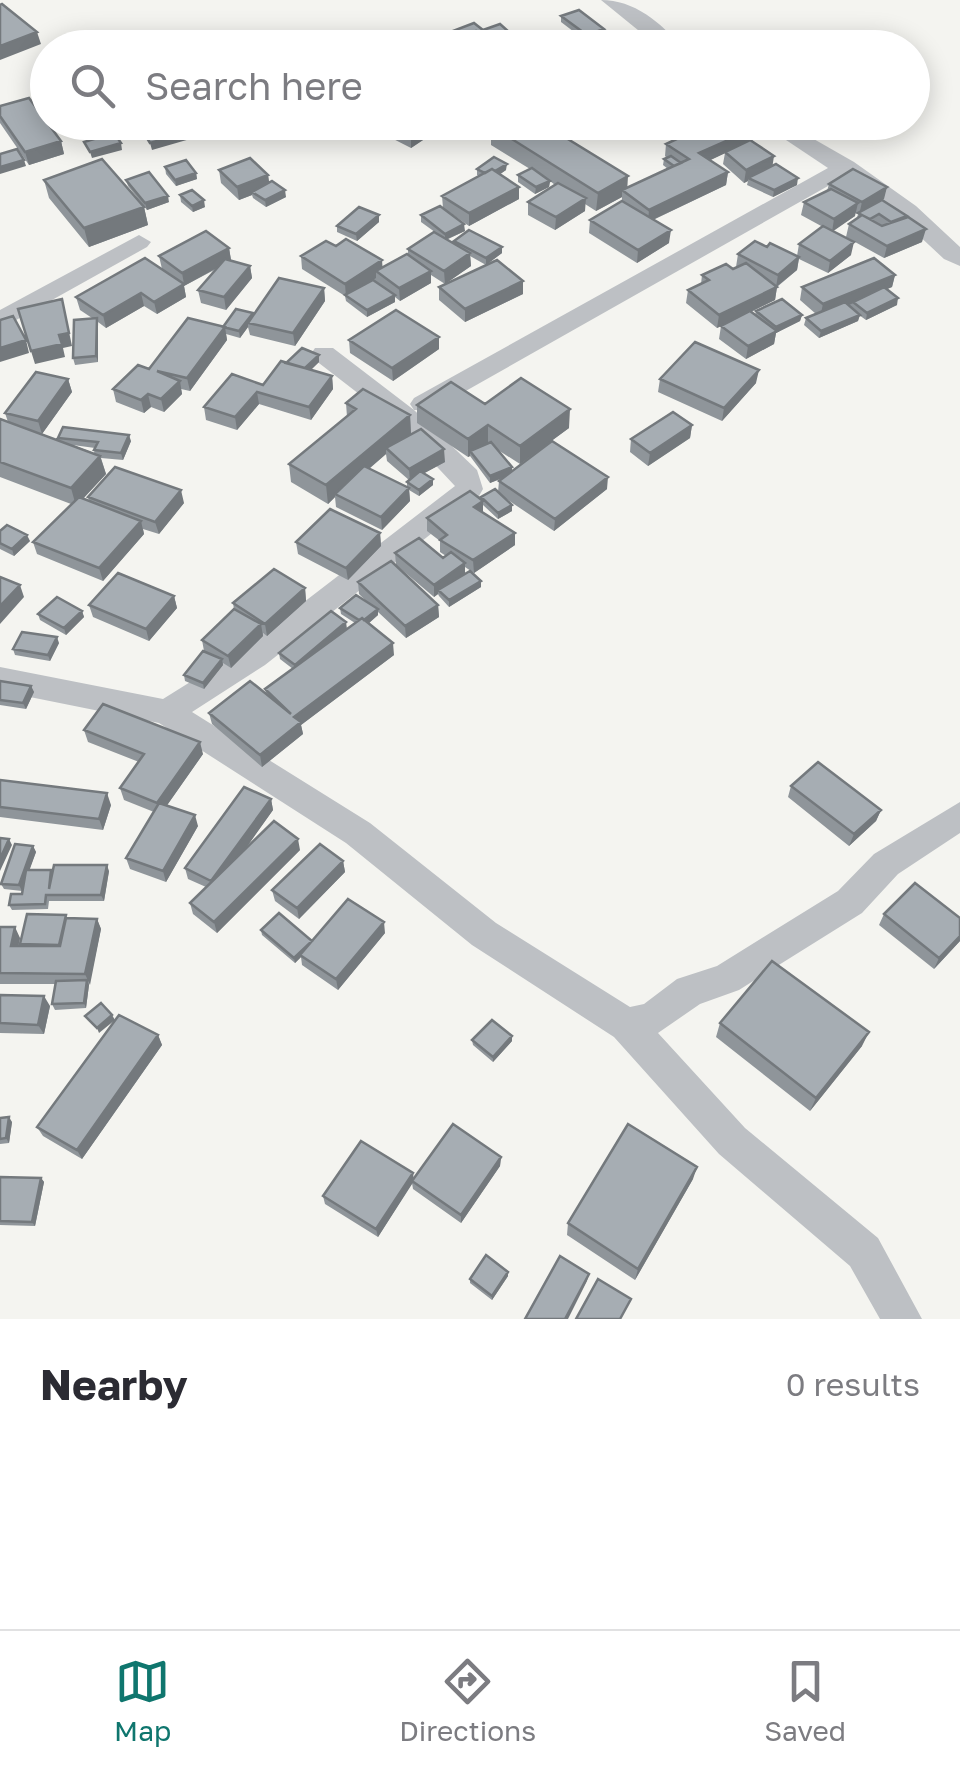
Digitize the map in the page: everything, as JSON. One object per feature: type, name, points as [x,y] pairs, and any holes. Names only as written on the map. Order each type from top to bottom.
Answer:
[{"type":"street","points":[[611,0],[654,30]]},
{"type":"street","points":[[800,140],[910,212],[940,245],[960,258]]},
{"type":"street","points":[[403,416],[846,167]]},
{"type":"street","points":[[0,320],[139,242]]},
{"type":"street","points":[[168,712],[254,657],[469,489],[467,477],[403,416],[324,354]]},
{"type":"street","points":[[0,679],[168,712],[358,833],[484,934],[627,1025],[732,1141],[864,1252],[902,1319]]},
{"type":"street","points":[[627,1025],[653,1018],[689,992],[727,978],[850,902],[886,864],[960,816]]},
{"type":"building","points":[[2,4],[34,30],[0,46]]},
{"type":"building","points":[[579,10],[604,29],[580,30],[561,16]]},
{"type":"building","points":[[474,23],[483,30],[455,30]]},
{"type":"building","points":[[500,24],[507,30],[483,30]]},
{"type":"building","points":[[29,98],[30,140],[61,141],[25,152],[0,116],[0,106]]},
{"type":"building","points":[[119,140],[121,143],[90,152],[84,142]]},
{"type":"building","points":[[513,140],[569,140],[628,176],[598,193]]},
{"type":"building","points":[[675,140],[728,140],[699,153],[728,172],[649,210],[622,190],[689,159],[666,144]]},
{"type":"building","points":[[750,140],[774,156],[746,170],[725,152]]},
{"type":"building","points":[[17,149],[24,160],[0,167],[0,154]]},
{"type":"building","points":[[671,156],[681,163],[674,166],[664,159]]},
{"type":"building","points":[[494,157],[507,164],[485,173],[477,169]]},
{"type":"building","points":[[250,158],[268,175],[237,187],[219,170]]},
{"type":"building","points":[[102,159],[144,207],[84,228],[44,180]]},
{"type":"building","points":[[186,160],[196,173],[175,180],[165,167]]},
{"type":"building","points":[[776,164],[798,178],[774,190],[748,178]]},
{"type":"building","points":[[532,168],[550,181],[536,187],[518,175]]},
{"type":"building","points":[[492,169],[519,187],[469,213],[442,196]]},
{"type":"building","points":[[853,169],[887,187],[862,202],[829,184]]},
{"type":"building","points":[[149,172],[168,196],[145,203],[126,180]]},
{"type":"building","points":[[272,181],[285,190],[265,200],[252,192]]},
{"type":"building","points":[[558,183],[586,198],[556,217],[528,202]]},
{"type":"building","points":[[831,189],[858,203],[834,219],[804,202]]},
{"type":"building","points":[[192,190],[204,200],[192,206],[180,195]]},
{"type":"building","points":[[882,200],[907,216],[891,222],[879,214],[870,219],[858,213]]},
{"type":"building","points":[[622,201],[671,230],[638,250],[590,220]]},
{"type":"building","points":[[440,206],[464,224],[445,234],[421,215]]},
{"type":"building","points":[[359,207],[379,215],[356,234],[337,226]]},
{"type":"building","points":[[862,215],[882,226],[908,217],[926,229],[887,246],[849,224]]},
{"type":"building","points":[[823,226],[854,242],[830,261],[799,244]]},
{"type":"building","points":[[469,230],[502,247],[486,258],[454,241]]},
{"type":"building","points":[[206,231],[229,248],[182,273],[159,256]]},
{"type":"building","points":[[434,232],[470,253],[444,271],[408,249]]},
{"type":"building","points":[[346,239],[382,260],[345,284],[301,256],[326,241],[336,246]]},
{"type":"building","points":[[755,241],[767,247],[770,243],[799,257],[778,275],[738,254]]},
{"type":"building","points":[[407,254],[431,271],[399,288],[376,271]]},
{"type":"building","points":[[145,258],[184,284],[154,302],[141,293],[103,315],[76,297]]},
{"type":"building","points":[[874,258],[895,275],[823,304],[802,287]]},
{"type":"building","points":[[225,259],[250,266],[224,297],[198,290]]},
{"type":"building","points":[[497,260],[523,281],[465,309],[439,287]]},
{"type":"building","points":[[746,263],[777,287],[719,315],[688,290],[709,280],[702,275],[726,264],[733,269]]},
{"type":"building","points":[[279,278],[324,288],[293,333],[248,323]]},
{"type":"building","points":[[373,280],[395,295],[367,310],[345,295]]},
{"type":"building","points":[[884,287],[898,298],[867,313],[853,302]]},
{"type":"building","points":[[62,299],[69,333],[59,335],[62,344],[31,351],[18,309]]},
{"type":"building","points":[[782,299],[802,315],[776,327],[756,311]]},
{"type":"building","points":[[845,302],[860,315],[821,331],[806,318]]},
{"type":"building","points":[[236,309],[253,313],[239,331],[223,327]]},
{"type":"building","points":[[396,310],[439,337],[392,368],[349,340]]},
{"type":"building","points":[[750,311],[777,331],[748,346],[721,326]]},
{"type":"building","points":[[13,316],[26,340],[0,348],[0,320]]},
{"type":"building","points":[[97,318],[96,356],[73,358],[74,320]]},
{"type":"building","points":[[188,318],[225,327],[187,378],[157,371],[180,381],[161,399],[148,394],[141,400],[113,389],[138,365],[149,369]]},
{"type":"building","points":[[695,342],[759,370],[724,408],[660,379]]},
{"type":"building","points":[[302,348],[319,355],[305,368],[286,363]]},
{"type":"building","points":[[281,361],[332,376],[309,407],[257,392],[235,417],[204,407],[232,374],[263,385]]},
{"type":"building","points":[[36,372],[68,379],[38,421],[5,413]]},
{"type":"building","points":[[521,378],[570,409],[520,446],[488,425],[468,439],[417,405],[451,382],[485,404]]},
{"type":"building","points":[[363,389],[410,415],[326,485],[289,464],[356,409],[346,403]]},
{"type":"building","points":[[673,412],[692,425],[650,453],[631,439]]},
{"type":"building","points":[[0,419],[100,456],[71,488],[0,462]]},
{"type":"building","points":[[63,427],[129,435],[121,453],[94,450],[98,442],[58,438]]},
{"type":"building","points":[[421,429],[444,449],[409,469],[386,448]]},
{"type":"building","points":[[552,441],[608,477],[555,519],[499,481]]},
{"type":"building","points":[[491,442],[512,467],[490,476],[470,451]]},
{"type":"building","points":[[364,466],[409,488],[381,517],[335,494]]},
{"type":"building","points":[[115,467],[181,490],[155,522],[88,497]]},
{"type":"building","points":[[420,471],[433,479],[419,490],[407,482]]},
{"type":"building","points":[[495,489],[512,505],[498,513],[481,497]]},
{"type":"building","points":[[470,491],[483,501],[474,507],[515,533],[473,560],[440,540],[447,535],[427,518]]},
{"type":"building","points":[[79,497],[141,521],[99,568],[33,542]]},
{"type":"building","points":[[330,509],[380,533],[346,568],[296,542]]},
{"type":"building","points":[[7,525],[27,535],[12,549],[0,543],[0,531]]},
{"type":"building","points":[[419,538],[443,558],[451,552],[465,563],[434,585],[395,553]]},
{"type":"building","points":[[391,561],[438,605],[405,626],[358,582]]},
{"type":"building","points":[[274,569],[305,588],[265,624],[233,603]]},
{"type":"building","points":[[470,571],[481,581],[449,600],[438,590]]},
{"type":"building","points":[[118,573],[174,596],[146,629],[89,605]]},
{"type":"building","points":[[0,577],[20,585],[0,606]]},
{"type":"building","points":[[356,595],[378,609],[364,620],[340,608]]},
{"type":"building","points":[[57,597],[82,611],[64,628],[38,614]]},
{"type":"building","points":[[234,609],[261,624],[228,656],[202,640]]},
{"type":"building","points":[[331,611],[346,622],[295,665],[279,653]]},
{"type":"building","points":[[362,618],[393,643],[294,717],[301,722],[260,755],[209,713],[250,681],[291,714],[265,689]]},
{"type":"building","points":[[22,632],[57,637],[48,655],[13,649]]},
{"type":"building","points":[[203,651],[222,659],[203,683],[184,675]]},
{"type":"building","points":[[0,681],[31,686],[23,703],[0,700]]},
{"type":"building","points":[[103,704],[200,742],[157,803],[120,788],[144,754],[84,730]]},
{"type":"building","points":[[818,762],[881,810],[854,834],[791,786]]},
{"type":"building","points":[[0,780],[107,793],[99,819],[0,807]]},
{"type":"building","points":[[244,787],[271,799],[211,881],[185,868]]},
{"type":"building","points":[[159,803],[195,815],[163,871],[126,858]]},
{"type":"building","points":[[274,821],[298,839],[214,922],[190,903]]},
{"type":"building","points":[[0,838],[9,839],[0,859]]},
{"type":"building","points":[[15,844],[33,846],[19,885],[1,884]]},
{"type":"building","points":[[320,844],[343,861],[297,908],[272,890]]},
{"type":"building","points":[[54,865],[107,865],[101,895],[46,895],[45,904],[9,905],[11,894],[22,894],[26,870],[51,870],[49,889]]},
{"type":"building","points":[[915,883],[960,918],[960,936],[939,958],[884,914]]},
{"type":"building","points":[[348,899],[384,922],[336,979],[300,955]]},
{"type":"building","points":[[279,913],[312,941],[294,958],[261,930]]},
{"type":"building","points":[[27,914],[66,915],[59,945],[20,944]]},
{"type":"building","points":[[66,918],[97,919],[85,974],[0,973],[0,927],[15,927],[11,946],[60,946]]},
{"type":"building","points":[[772,961],[869,1032],[816,1098],[720,1023]]},
{"type":"building","points":[[87,980],[84,1003],[52,1004],[56,981]]},
{"type":"building","points":[[0,995],[44,996],[38,1025],[0,1023]]},
{"type":"building","points":[[101,1003],[112,1015],[97,1028],[85,1016]]},
{"type":"building","points":[[119,1015],[158,1035],[77,1150],[37,1127]]},
{"type":"building","points":[[492,1020],[512,1036],[493,1057],[472,1040]]},
{"type":"building","points":[[9,1117],[6,1138],[0,1139],[0,1118]]},
{"type":"building","points":[[453,1124],[501,1157],[461,1215],[412,1181]]},
{"type":"building","points":[[628,1124],[697,1167],[638,1269],[568,1223]]},
{"type":"building","points":[[361,1141],[413,1173],[376,1229],[323,1196]]},
{"type":"building","points":[[0,1177],[41,1178],[32,1222],[0,1221]]},
{"type":"building","points":[[486,1255],[508,1272],[492,1296],[470,1279]]},
{"type":"building","points":[[560,1256],[589,1274],[565,1319],[525,1319]]},
{"type":"building","points":[[598,1279],[631,1299],[620,1319],[576,1319]]}]
